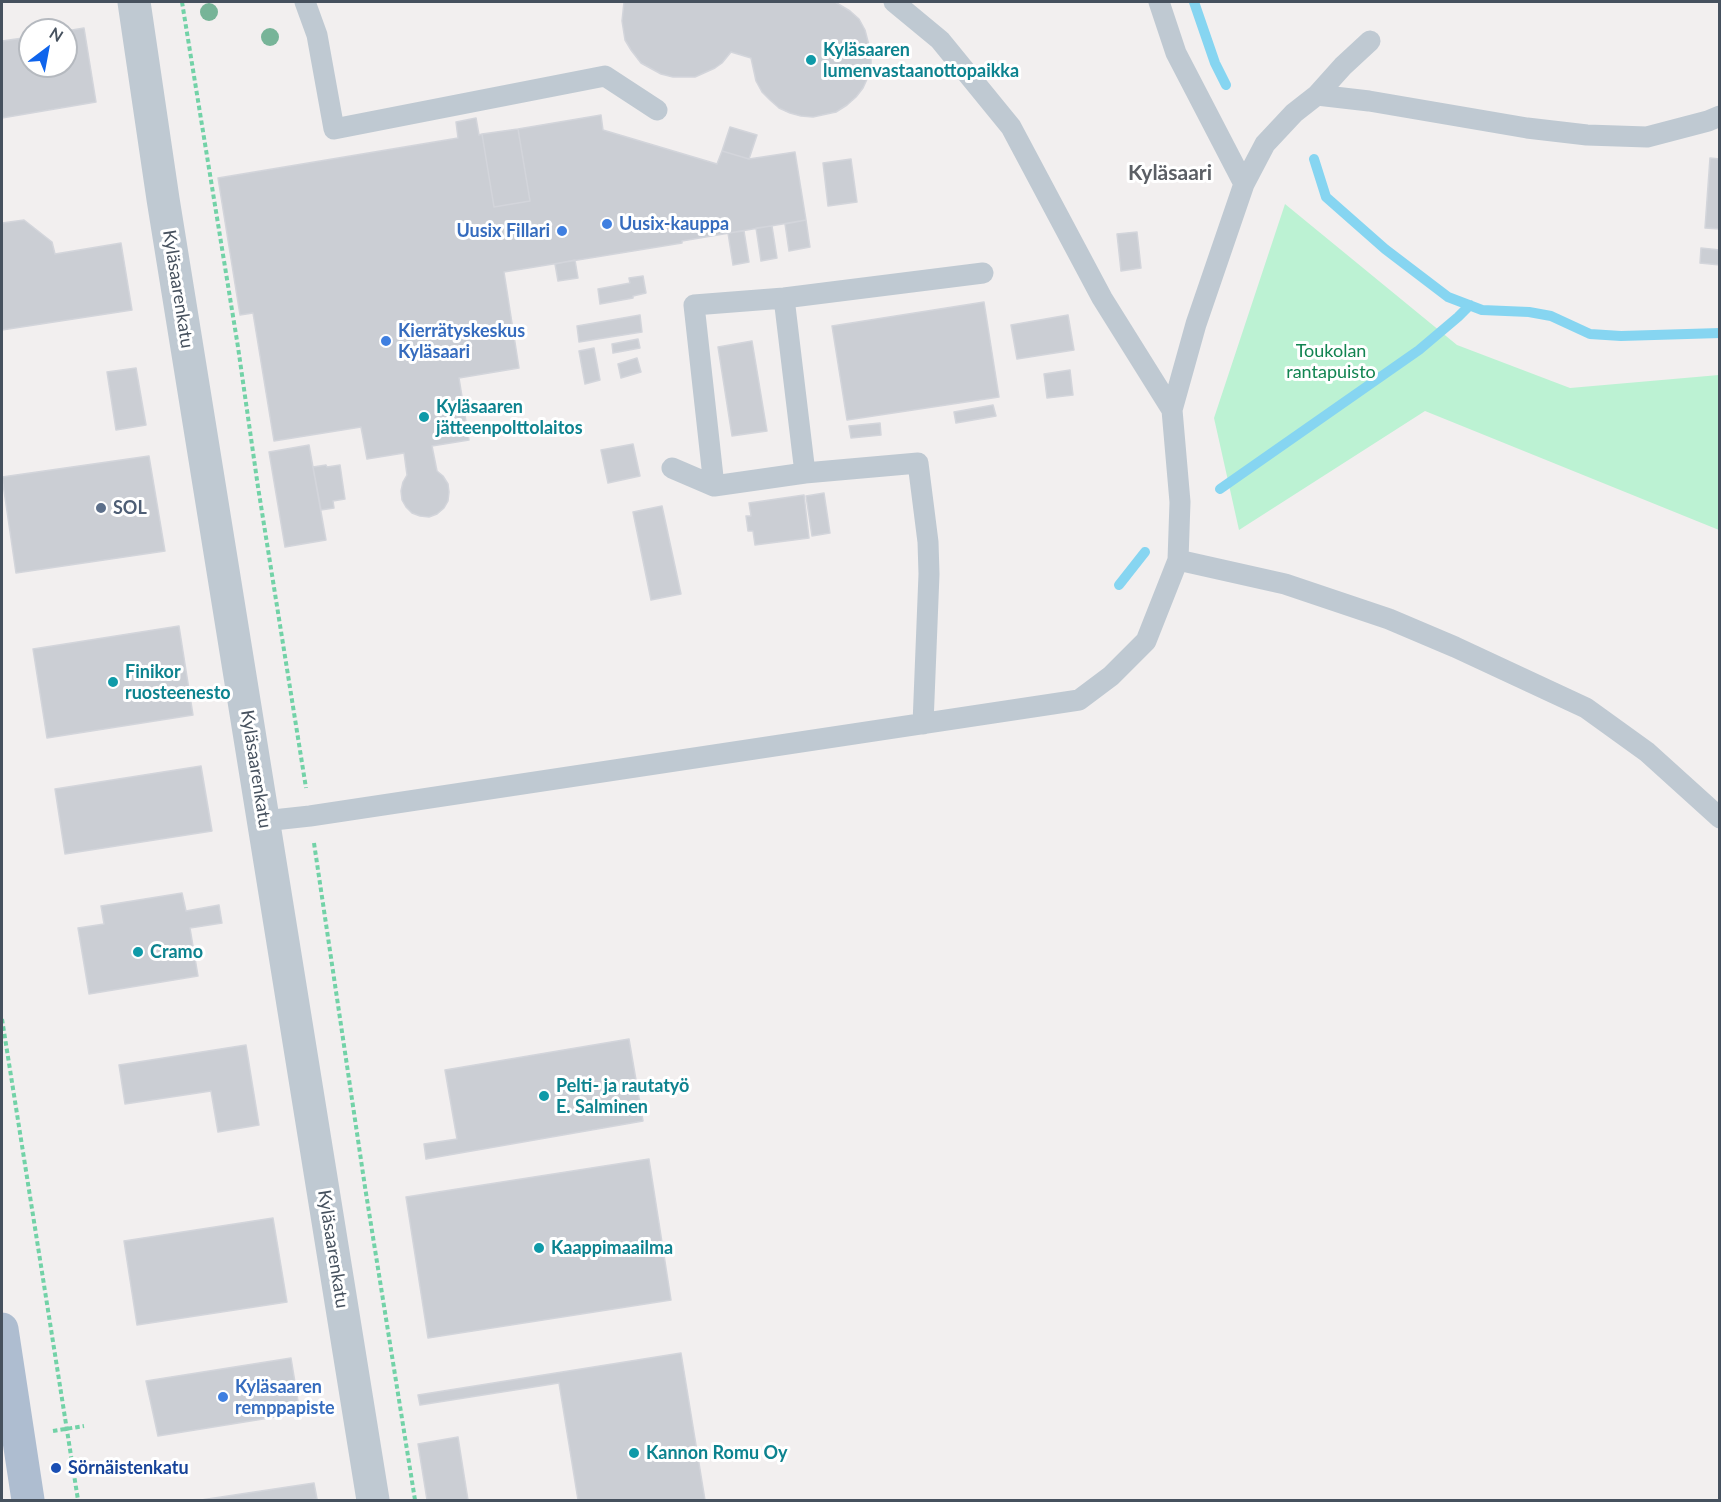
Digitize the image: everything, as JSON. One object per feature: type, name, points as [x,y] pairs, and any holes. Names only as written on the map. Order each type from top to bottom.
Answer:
[{"type":"main road","points":[[2,1329],[28,1500]]},
{"type":"street","name":"Kyläsaarenkatu","points":[[134,2],[163,199],[373,1500]]},
{"type":"lane","points":[[305,2],[317,35],[334,129],[605,76],[657,110]]},
{"type":"lane","points":[[894,2],[940,40],[1011,127],[1102,298],[1172,410]]},
{"type":"lane","points":[[1160,2],[1176,53],[1244,184]]},
{"type":"lane","points":[[264,821],[310,816],[1079,700],[1111,676],[1146,641],[1178,560],[1180,502],[1172,410],[1196,324],[1244,184],[1265,144],[1294,113],[1317,95],[1370,41]]},
{"type":"lane","points":[[1317,95],[1369,100],[1527,128],[1587,135],[1647,137],[1719,116]]},
{"type":"lane","points":[[714,486],[694,305],[784,298],[983,273]]},
{"type":"lane","points":[[784,298],[805,473]]},
{"type":"lane","points":[[672,468],[714,486],[805,473],[918,463],[928,542],[923,724]]},
{"type":"lane","points":[[1178,560],[1285,584],[1389,619],[1586,708],[1647,752],[1719,818]]},
{"type":"path","points":[[182,2],[238,347],[365,1187],[415,1500]]},
{"type":"path","points":[[2,1019],[78,1500]]},
{"type":"green space","name":"Toukolan rantapuisto","points":[[1285,204],[1457,345],[1570,388],[1719,375],[1719,530],[1425,411],[1239,530],[1214,418]]},
{"type":"building","name":"Kyläsaaren lumenvastaanottopaikka","points":[[624,2],[835,2],[859,19],[865,30],[871,53],[868,77],[863,88],[847,105],[836,112],[813,117],[801,116],[779,108],[762,92],[756,81],[751,58],[731,52],[715,68],[695,77],[673,77],[661,74],[641,63],[625,40],[622,21]]},
{"type":"building","points":[[84,28],[96,102],[2,118],[2,41],[18,39],[18,78],[78,78],[78,29]]},
{"type":"building","name":"Kierrätyskeskus Kyläsaari","points":[[601,115],[603,130],[717,164],[722,151],[749,159],[795,152],[806,220],[504,272],[519,368],[459,378],[469,440],[432,446],[437,471],[448,484],[449,492],[448,501],[437,514],[429,517],[420,516],[412,513],[406,507],[401,491],[407,475],[404,453],[367,459],[361,427],[274,441],[253,313],[240,315],[218,178],[458,138],[456,122],[476,118],[479,135],[482,134],[494,207],[530,201],[518,129]]},
{"type":"building","points":[[730,127],[757,135],[749,159],[722,151]]},
{"type":"building","points":[[518,129],[530,201],[494,207],[482,134]]},
{"type":"building","points":[[1710,158],[1720,159],[1720,229],[1705,228]]},
{"type":"building","points":[[851,159],[857,202],[828,206],[823,163]]},
{"type":"building","points":[[24,220],[52,242],[55,254],[121,243],[132,310],[2,330],[2,223]]},
{"type":"building","points":[[806,220],[810,247],[789,251],[785,224]]},
{"type":"building","points":[[772,226],[777,258],[761,261],[756,228]]},
{"type":"building","points":[[744,231],[749,262],[733,265],[728,233]]},
{"type":"building","points":[[1137,232],[1141,268],[1121,271],[1117,234]]},
{"type":"building","points":[[1701,248],[1720,250],[1720,265],[1700,263]]},
{"type":"building","points":[[575,260],[578,278],[558,281],[555,264]]},
{"type":"building","points":[[643,276],[646,293],[633,296],[633,298],[600,304],[598,289],[630,283],[629,278]]},
{"type":"building","points":[[984,302],[999,397],[847,420],[832,326]]},
{"type":"building","points":[[640,315],[642,332],[579,342],[577,326]]},
{"type":"building","points":[[1068,315],[1074,350],[1017,359],[1011,325]]},
{"type":"building","points":[[638,339],[640,348],[613,353],[612,344]]},
{"type":"building","points":[[752,341],[767,431],[732,436],[718,347]]},
{"type":"building","points":[[594,348],[600,380],[585,384],[579,351]]},
{"type":"building","points":[[637,358],[641,372],[621,378],[618,364]]},
{"type":"building","points":[[136,368],[146,425],[116,430],[107,372]]},
{"type":"building","points":[[1070,370],[1073,395],[1047,398],[1044,374]]},
{"type":"building","points":[[993,405],[996,416],[956,423],[954,412]]},
{"type":"building","points":[[880,423],[881,435],[851,438],[849,426]]},
{"type":"building","points":[[633,444],[640,476],[608,483],[601,450]]},
{"type":"building","points":[[309,445],[326,540],[285,547],[269,452]]},
{"type":"building","points":[[149,456],[165,551],[16,573],[2,477]]},
{"type":"building","points":[[326,465],[327,467],[340,465],[345,499],[333,501],[334,508],[321,510],[313,467]]},
{"type":"building","points":[[824,493],[830,533],[812,536],[806,496]]},
{"type":"building","points":[[804,495],[809,538],[755,545],[753,531],[748,531],[746,516],[751,516],[749,503]]},
{"type":"building","points":[[662,506],[681,594],[651,600],[633,512]]},
{"type":"building","name":"Finikor ruosteenesto","points":[[179,626],[193,715],[47,738],[33,649]]},
{"type":"building","points":[[201,766],[212,831],[65,854],[55,789]]},
{"type":"building","name":"Cramo","points":[[182,893],[186,911],[219,905],[222,923],[190,928],[198,976],[89,994],[78,928],[104,924],[101,906]]},
{"type":"building","name":"Pelti- ja rautatyö E. Salminen","points":[[629,1039],[643,1121],[426,1159],[424,1144],[457,1139],[445,1070]]},
{"type":"building","points":[[246,1045],[259,1125],[218,1132],[211,1091],[125,1104],[119,1065]]},
{"type":"building","name":"Kaappimaailma","points":[[649,1159],[671,1300],[428,1338],[406,1197]]},
{"type":"building","points":[[273,1218],[287,1302],[137,1325],[124,1241]]},
{"type":"building","name":"Kannon Romu Oy","points":[[681,1353],[705,1500],[578,1500],[559,1383],[420,1405],[418,1395]]},
{"type":"building","name":"Kyläsaaren remppapiste","points":[[291,1358],[300,1413],[158,1436],[146,1381]]},
{"type":"building","points":[[458,1437],[468,1500],[427,1500],[418,1444]]},
{"type":"building","points":[[314,1483],[317,1499],[201,1500]]},
{"type":"waterway","points":[[1194,2],[1215,63],[1226,85]]},
{"type":"waterway","points":[[1314,159],[1326,197],[1385,249],[1448,297],[1482,310],[1529,312],[1551,316],[1590,334],[1621,336],[1720,333]]},
{"type":"waterway","points":[[1220,489],[1419,350],[1470,305]]},
{"type":"waterway","points":[[1119,585],[1145,552]]},
{"type":"place","name":"Kyläsaaren lumenvastaanottopaikka","points":[[811,60]]},
{"type":"place","name":"Uusix-kauppa","points":[[607,224]]},
{"type":"place","name":"Uusix Fillari","points":[[562,231]]},
{"type":"place","name":"Kierrätyskeskus Kyläsaari","points":[[386,341]]},
{"type":"place","name":"Kyläsaaren jätteenpolttolaitos","points":[[424,417]]},
{"type":"place","name":"SOL","points":[[101,508]]},
{"type":"place","name":"Finikor ruosteenesto","points":[[113,682]]},
{"type":"place","name":"Cramo","points":[[138,952]]},
{"type":"place","name":"Pelti- ja rautatyö E. Salminen","points":[[544,1096]]},
{"type":"place","name":"Kaappimaailma","points":[[539,1248]]},
{"type":"place","name":"Kyläsaaren remppapiste","points":[[223,1397]]},
{"type":"place","name":"Kannon Romu Oy","points":[[634,1453]]},
{"type":"place","name":"Sörnäistenkatu","points":[[56,1468]]},
{"type":"district","name":"Kyläsaari","points":[[1170,173]]}]
